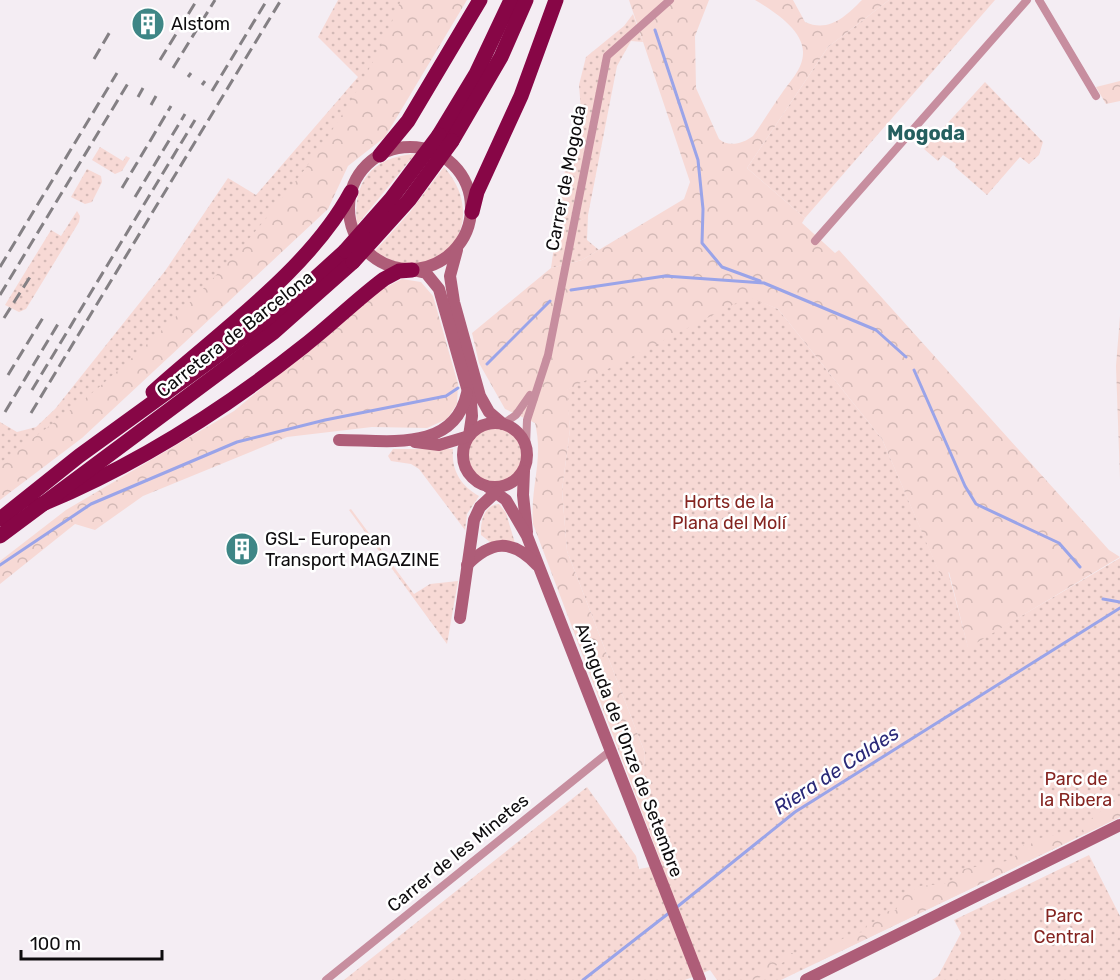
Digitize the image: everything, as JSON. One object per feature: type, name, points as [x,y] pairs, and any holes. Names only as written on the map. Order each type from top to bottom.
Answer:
[{"type":"highway","points":[[380,155],[408,121],[480,0]]},
{"type":"highway","name":"Carretera de Barcelona","points":[[445,138],[511,0]]},
{"type":"highway","name":"Carretera de Barcelona","points":[[0,536],[35,507],[274,332],[349,256],[404,206],[445,138],[495,67],[526,0]]},
{"type":"highway","points":[[472,212],[477,192],[530,73],[556,0]]},
{"type":"highway","points":[[119,426],[304,255],[335,219],[351,192]]},
{"type":"highway","name":"Carretera de Barcelona","points":[[0,519],[119,426],[271,317],[349,256]]},
{"type":"highway","points":[[35,507],[93,482],[190,427],[276,368],[384,279],[399,271],[412,270]]},
{"type":"main road","points":[[410,147],[439,153],[455,166],[465,180],[471,197],[472,212],[467,232],[457,249],[450,276],[454,302],[480,396],[489,412],[518,433],[526,446],[524,471],[510,484],[492,489],[478,483],[464,466],[462,455],[469,436],[472,416],[468,389],[439,289],[426,273],[388,266],[362,247],[351,227],[349,205],[351,192],[361,172],[380,155],[410,147]]},
{"type":"main road","points":[[412,270],[440,262],[457,249]]},
{"type":"main road","points":[[339,440],[432,436],[450,427],[464,407],[468,389]]},
{"type":"main road","points":[[403,439],[439,445],[469,436],[486,424],[503,424]]},
{"type":"main road","name":"Avinguda de l'Onze de Setembre","points":[[524,471],[523,495],[527,536]]},
{"type":"main road","points":[[460,618],[476,513],[492,489]]},
{"type":"main road","name":"Avinguda de l'Onze de Setembre","points":[[492,489],[509,505],[527,536],[698,979]]},
{"type":"main road","points":[[467,565],[487,548],[502,545],[520,551],[540,568]]},
{"type":"main road","points":[[806,980],[1120,825]]},
{"type":"street","name":"Carrer de Mogoda","points":[[526,446],[527,420],[548,355],[607,56],[670,0]]},
{"type":"street","points":[[815,241],[1026,0]]},
{"type":"street","points":[[1039,0],[1096,96]]},
{"type":"street","name":"Carrer de Mogoda","points":[[503,424],[516,415],[536,388]]},
{"type":"street","name":"Carrer de les Minetes","points":[[326,980],[610,751]]},
{"type":"green space","points":[[338,0],[406,0],[376,67],[317,162],[191,310],[106,387],[0,469],[0,422],[17,432],[36,427],[55,409],[165,271],[228,178],[256,195],[358,77],[318,37]]},
{"type":"green space","points":[[401,0],[467,0],[385,137],[348,166],[328,209],[82,438],[0,500],[0,463],[86,398],[142,349],[231,260],[272,211],[311,160],[346,108],[377,54]]},
{"type":"green space","points":[[629,0],[709,0],[695,36],[696,88],[719,139],[732,144],[745,141],[753,136],[796,74],[803,53],[802,45],[793,29],[778,15],[755,0],[793,0],[805,22],[822,25],[843,17],[862,0],[889,0],[828,47],[747,168],[805,218],[802,223],[835,253],[839,250],[1109,550],[1120,557],[968,648],[949,572],[942,579],[882,439],[778,309],[748,297],[567,390],[570,429],[562,490],[567,551],[645,753],[643,782],[673,863],[662,865],[533,524],[533,497],[538,461],[535,423],[505,409],[479,363],[472,333],[551,268],[582,260],[684,199],[690,182]]},
{"type":"green space","points":[[889,0],[995,0],[805,218],[747,168],[828,47]]},
{"type":"green space","points":[[633,14],[643,42],[631,41],[617,66],[588,215],[587,240],[599,250],[582,260],[551,268],[565,170],[581,111],[579,85],[586,57],[624,26]]},
{"type":"green space","points":[[1120,81],[1120,101],[1106,104],[1096,87]]},
{"type":"green space","points":[[985,82],[1043,142],[1039,155],[1029,164],[1020,157],[987,195],[955,167],[956,164],[943,155],[938,161],[924,149]]},
{"type":"green space","points":[[100,147],[123,161],[126,156],[130,158],[122,171],[115,174],[92,160]]},
{"type":"green space","points":[[415,154],[357,225],[358,197],[368,175],[387,160]]},
{"type":"green space","points":[[444,167],[458,189],[463,210],[460,230],[451,246],[436,258],[418,264],[397,262],[375,251],[410,212]]},
{"type":"green space","points":[[87,169],[101,176],[102,182],[92,202],[85,204],[71,197]]},
{"type":"green space","points":[[77,211],[80,216],[79,222],[26,309],[19,312],[5,305],[51,230],[61,236]]},
{"type":"green space","points":[[402,279],[421,282],[433,296],[458,384],[457,404],[447,419],[427,428],[372,427],[287,437],[143,496],[95,530],[75,524],[0,584],[0,561],[66,510],[234,411],[382,289]]},
{"type":"green space","points":[[748,296],[778,309],[882,439],[942,578],[948,571],[968,647],[1120,558],[1120,817],[781,980],[717,980],[710,970],[685,980],[344,980],[587,787],[636,856],[639,869],[673,863],[643,782],[645,753],[567,551],[562,490],[570,429],[566,390]]},
{"type":"green space","points":[[1120,316],[1120,479],[1116,366]]},
{"type":"green space","points":[[489,423],[501,423],[518,432],[525,443],[527,455],[525,467],[518,478],[501,487],[489,487],[477,482],[468,473],[463,461],[463,449],[468,437],[477,428]]},
{"type":"green space","points":[[393,449],[453,449],[458,477],[479,496],[467,514],[465,530],[419,469],[411,464],[391,461],[388,456]]},
{"type":"green space","points":[[499,504],[506,513],[515,543],[490,542],[481,535],[481,525],[486,511]]},
{"type":"green space","points":[[351,509],[414,594],[430,584],[458,581],[447,644],[349,510]]},
{"type":"green space","points":[[1120,803],[1120,817],[1085,834],[1083,830],[1094,816]]},
{"type":"green space","points":[[1066,833],[1074,839],[818,962],[838,942],[851,935],[864,932],[868,924],[876,921],[883,912],[896,910],[902,897],[920,886],[944,884],[958,877],[959,870],[1012,860],[1025,844],[1031,844],[1035,839]]},
{"type":"green space","name":"Parc Central","points":[[1089,855],[1120,916],[1120,980],[932,980],[938,976],[961,933],[954,920]]},
{"type":"green space","points":[[789,953],[796,953],[789,960],[775,966],[760,977],[749,980],[751,972]]},
{"type":"waterway","points":[[655,30],[698,160],[703,209],[702,243],[722,267],[760,281]]},
{"type":"waterway","points":[[571,290],[665,276],[764,283],[876,330],[906,357]]},
{"type":"waterway","points":[[487,364],[550,301]]},
{"type":"waterway","points":[[914,370],[965,486],[976,504],[1059,543],[1080,567]]},
{"type":"waterway","points":[[0,565],[91,504],[237,442],[325,420],[446,396],[458,388]]},
{"type":"waterway","points":[[1103,599],[1120,602]]},
{"type":"waterway","name":"Riera de Caldes","points":[[677,907],[795,812],[1120,608]]},
{"type":"waterway","name":"Riera de Caldes","points":[[583,980],[669,913]]},
{"type":"railway","points":[[160,60],[197,0]]},
{"type":"railway","points":[[173,68],[215,0]]},
{"type":"railway","points":[[212,91],[267,0]]},
{"type":"railway","points":[[31,413],[281,0]]},
{"type":"railway","points":[[94,59],[111,30]]},
{"type":"railway","points":[[0,267],[117,73]]},
{"type":"railway","points":[[188,77],[191,73]]},
{"type":"railway","points":[[0,295],[130,80]]},
{"type":"railway","points":[[202,85],[205,81]]},
{"type":"railway","points":[[138,97],[143,88]]},
{"type":"railway","points":[[151,105],[156,96]]},
{"type":"railway","points":[[122,188],[171,106]]},
{"type":"railway","points":[[135,197],[185,114]]},
{"type":"railway","points":[[32,390],[195,120]]},
{"type":"railway","points":[[4,318],[30,277]]},
{"type":"railway","points":[[8,375],[44,316]]},
{"type":"railway","points":[[5,412],[58,324]]},
{"type":"place","name":"Alstom","points":[[148,24]]},
{"type":"place","name":"GSL- European Transport MAGAZINE","points":[[242,549]]},
{"type":"district","name":"Mogoda","points":[[926,133]]},
{"type":"park label","name":"Horts de la Plana del Molí","points":[[729,512]]},
{"type":"park label","name":"Parc de la Ribera","points":[[1076,789]]}]
